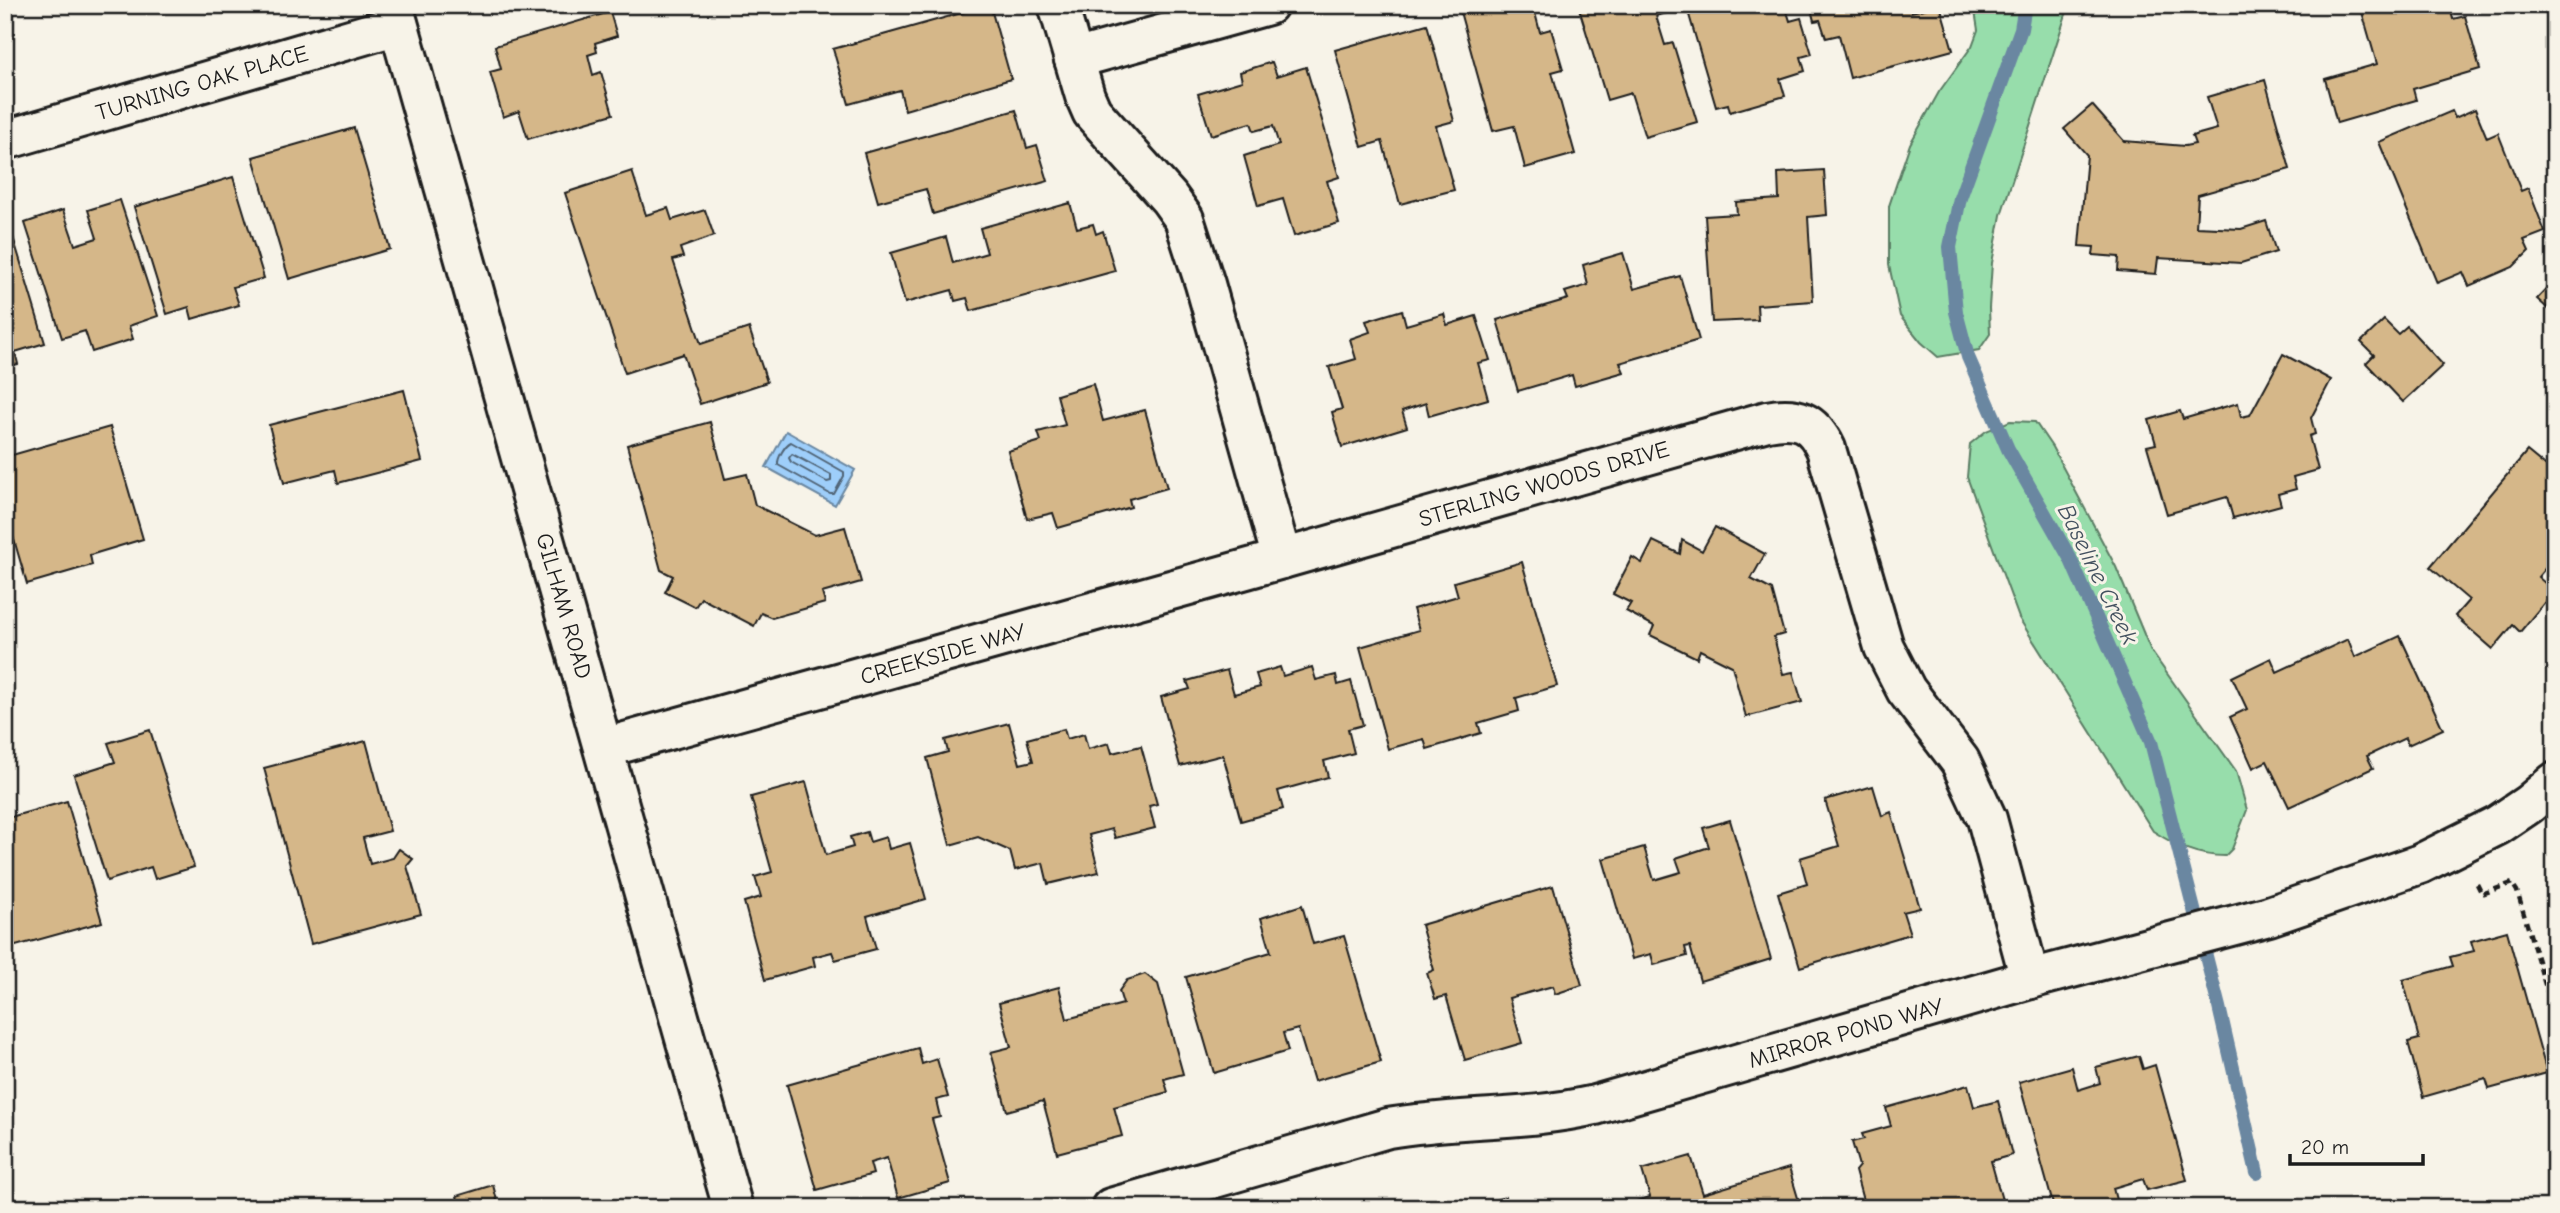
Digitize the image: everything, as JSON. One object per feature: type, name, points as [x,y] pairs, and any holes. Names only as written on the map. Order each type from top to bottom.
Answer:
[{"type":"street","points":[[1058,5],[1092,112],[1184,219],[1205,284],[1282,559]]},
{"type":"street","points":[[1073,59],[1268,5]]},
{"type":"street","name":"TURNING OAK PLACE","points":[[5,140],[396,15]]},
{"type":"street","name":"GILHAM ROAD","points":[[396,15],[733,1208]]},
{"type":"street","name":"STERLING WOODS DRIVE","points":[[1282,559],[1767,421],[1797,419],[1820,437],[1826,450],[1884,647],[1906,690],[1960,761],[1987,819],[2031,979]]},
{"type":"street","name":"CREEKSIDE WAY","points":[[604,748],[1282,559]]},
{"type":"street","name":"MIRROR POND WAY","points":[[1111,1208],[1388,1128],[1417,1123],[1556,1114],[1595,1105],[2031,979],[2269,916],[2420,864],[2459,846],[2498,825],[2555,782]]},
{"type":"path","points":[[2459,846],[2482,894],[2512,883],[2517,891],[2555,1018]]},
{"type":"green space","points":[[1974,5],[2069,5],[2001,215],[1992,263],[1990,334],[1979,350],[1938,357],[1921,342],[1900,316],[1889,265],[1889,206],[1910,144],[1939,92],[1972,46],[1978,30]]},
{"type":"green space","points":[[2010,421],[2035,422],[2052,447],[2116,567],[2151,651],[2236,771],[2247,810],[2232,849],[2225,856],[2187,849],[2153,831],[2019,618],[1967,477],[1970,444],[1986,431]]},
{"type":"water","points":[[786,431],[855,470],[835,505],[766,467]]},
{"type":"building","points":[[497,5],[525,5],[499,12]]},
{"type":"building","points":[[873,5],[897,5],[874,12]]},
{"type":"building","points":[[990,5],[1011,79],[905,110],[900,90],[849,104],[833,49]]},
{"type":"building","points":[[1469,5],[1533,5],[1540,32],[1551,29],[1563,69],[1552,72],[1575,154],[1525,168],[1514,126],[1493,131],[1459,8]]},
{"type":"building","points":[[1578,5],[1665,5],[1667,13],[1656,16],[1665,45],[1673,43],[1697,122],[1645,137],[1631,93],[1607,100]]},
{"type":"building","points":[[1697,5],[1785,5],[1790,21],[1801,18],[1812,54],[1801,57],[1805,71],[1780,79],[1785,96],[1730,112],[1728,104],[1716,107],[1687,8]]},
{"type":"building","points":[[1810,5],[1909,5],[1911,12],[1940,5],[1953,50],[1850,78],[1839,35],[1826,38],[1820,20],[1814,21]]},
{"type":"building","points":[[2360,5],[2449,5],[2453,19],[2465,16],[2480,69],[2413,89],[2416,100],[2337,123],[2325,79],[2377,64]]},
{"type":"building","points":[[610,12],[617,36],[595,43],[597,52],[588,55],[593,75],[601,72],[613,114],[528,139],[519,111],[503,117],[490,72],[501,69],[495,46]]},
{"type":"building","points":[[1427,24],[1454,121],[1436,126],[1454,190],[1400,204],[1382,141],[1362,147],[1335,50]]},
{"type":"building","points":[[1272,62],[1277,76],[1306,67],[1339,177],[1327,181],[1339,223],[1294,236],[1283,199],[1258,206],[1244,156],[1279,145],[1273,126],[1254,131],[1251,123],[1211,135],[1198,94],[1242,81],[1240,72]]},
{"type":"building","points":[[2265,80],[2290,169],[2198,195],[2196,227],[2241,229],[2266,221],[2276,252],[2241,263],[2158,258],[2156,274],[2118,271],[2119,257],[2093,255],[2094,247],[2079,246],[2087,155],[2064,129],[2092,105],[2124,141],[2185,146],[2195,144],[2192,136],[2217,129],[2207,97]]},
{"type":"building","points":[[2475,109],[2487,138],[2498,133],[2521,191],[2528,188],[2545,232],[2524,240],[2529,251],[2513,267],[2469,286],[2463,272],[2437,283],[2379,142],[2452,111],[2455,118]]},
{"type":"building","points":[[1016,110],[1027,148],[1037,145],[1048,181],[933,214],[926,189],[878,202],[864,153]]},
{"type":"building","points":[[354,128],[390,249],[289,279],[253,157]]},
{"type":"building","points":[[1824,170],[1827,215],[1808,217],[1813,301],[1757,305],[1758,320],[1712,322],[1705,216],[1737,214],[1736,202],[1779,199],[1778,173]]},
{"type":"building","points":[[632,171],[646,215],[668,208],[672,220],[705,210],[714,236],[680,248],[683,257],[673,260],[701,344],[749,328],[767,382],[700,404],[683,354],[625,373],[565,193]]},
{"type":"building","points":[[233,177],[264,278],[233,287],[239,305],[192,319],[189,307],[167,314],[134,207]]},
{"type":"building","points":[[120,200],[158,316],[129,326],[133,339],[92,352],[85,331],[62,338],[25,223],[63,210],[75,245],[97,238],[88,210]]},
{"type":"building","points":[[1070,203],[1077,228],[1093,224],[1096,234],[1103,231],[1115,271],[971,311],[967,298],[955,301],[952,290],[905,303],[891,253],[946,237],[953,263],[987,253],[980,228]]},
{"type":"building","points":[[10,227],[45,343],[15,352],[18,364],[5,368],[5,229]]},
{"type":"building","points":[[1623,253],[1634,289],[1680,276],[1699,340],[1620,363],[1624,372],[1575,386],[1572,375],[1518,391],[1497,320],[1568,299],[1565,292],[1588,285],[1583,265]]},
{"type":"building","points":[[2555,280],[2555,315],[2537,299]]},
{"type":"building","points":[[1402,310],[1406,325],[1444,314],[1447,325],[1476,316],[1490,360],[1478,363],[1488,399],[1429,416],[1426,403],[1402,411],[1407,427],[1342,447],[1332,412],[1342,409],[1329,367],[1356,359],[1350,339],[1370,332],[1366,321]]},
{"type":"building","points":[[2384,320],[2398,334],[2407,326],[2443,365],[2403,402],[2366,363],[2374,355],[2361,342]]},
{"type":"building","points":[[2283,354],[2331,380],[2311,418],[2315,434],[2309,436],[2318,470],[2293,477],[2296,489],[2278,494],[2281,505],[2233,518],[2227,497],[2167,514],[2147,446],[2156,444],[2149,420],[2180,411],[2183,419],[2238,403],[2241,417],[2250,415]]},
{"type":"building","points":[[1093,384],[1103,421],[1145,410],[1167,488],[1129,499],[1131,507],[1058,528],[1053,513],[1027,519],[1008,451],[1041,441],[1038,432],[1065,425],[1057,395]]},
{"type":"building","points":[[404,390],[422,461],[338,483],[335,470],[284,483],[269,425]]},
{"type":"building","points":[[710,422],[725,479],[747,474],[755,505],[815,535],[845,527],[861,582],[822,593],[825,603],[772,618],[761,613],[754,626],[701,598],[695,607],[665,592],[673,576],[661,570],[627,445]]},
{"type":"building","points":[[110,427],[143,539],[90,555],[92,565],[27,584],[5,509],[5,457]]},
{"type":"building","points":[[2527,451],[2555,474],[2555,560],[2553,559],[2538,577],[2554,591],[2520,632],[2513,625],[2493,649],[2455,616],[2469,600],[2430,567]]},
{"type":"building","points":[[1715,527],[1765,554],[1751,579],[1772,590],[1784,634],[1774,637],[1783,674],[1793,672],[1802,702],[1746,717],[1732,666],[1700,650],[1697,658],[1650,635],[1654,626],[1626,611],[1631,603],[1613,594],[1632,557],[1642,563],[1653,541],[1680,554],[1682,540],[1702,551]]},
{"type":"building","points":[[1522,562],[1557,686],[1516,698],[1519,711],[1478,723],[1481,733],[1427,749],[1424,739],[1388,749],[1360,647],[1419,630],[1413,609],[1458,596],[1454,582]]},
{"type":"building","points":[[2400,636],[2443,729],[2408,745],[2405,738],[2367,756],[2373,768],[2289,807],[2267,761],[2253,768],[2230,717],[2247,709],[2232,677],[2271,658],[2277,672],[2348,639],[2355,657]]},
{"type":"building","points":[[1280,667],[1283,676],[1312,667],[1316,680],[1336,675],[1338,685],[1351,681],[1363,725],[1348,729],[1354,753],[1324,761],[1328,777],[1278,791],[1283,809],[1241,821],[1223,755],[1180,766],[1161,697],[1190,689],[1187,681],[1227,670],[1234,694],[1260,687],[1256,674]]},
{"type":"building","points":[[1009,723],[1020,764],[1033,761],[1027,739],[1064,729],[1067,739],[1084,734],[1088,749],[1109,743],[1112,753],[1141,746],[1157,804],[1149,806],[1155,828],[1115,838],[1112,829],[1089,835],[1099,872],[1048,884],[1043,863],[1015,870],[1010,851],[978,837],[950,845],[927,758],[948,752],[945,740]]},
{"type":"building","points":[[150,730],[194,867],[155,879],[151,867],[107,881],[74,775],[115,762],[108,743]]},
{"type":"building","points":[[366,741],[390,831],[363,838],[370,864],[393,858],[399,849],[413,859],[407,866],[421,914],[311,944],[264,768]]},
{"type":"building","points":[[806,782],[826,855],[853,847],[850,837],[867,832],[870,842],[886,837],[889,849],[910,843],[926,899],[867,916],[876,949],[835,960],[832,952],[813,957],[815,966],[765,980],[744,902],[761,897],[755,877],[772,872],[751,797]]},
{"type":"building","points":[[1873,786],[1882,816],[1891,812],[1920,908],[1903,912],[1910,934],[1800,967],[1778,893],[1807,884],[1800,858],[1839,846],[1825,800]]},
{"type":"building","points":[[67,801],[102,922],[5,949],[5,830],[10,829],[7,818]]},
{"type":"building","points":[[1730,820],[1771,959],[1700,981],[1690,946],[1685,947],[1687,956],[1654,965],[1651,954],[1632,959],[1603,859],[1644,847],[1654,880],[1681,872],[1676,858],[1709,847],[1703,828]]},
{"type":"building","points":[[1553,886],[1582,985],[1555,994],[1553,986],[1509,998],[1522,1043],[1465,1060],[1446,996],[1435,999],[1427,973],[1434,970],[1421,925]]},
{"type":"building","points":[[1302,905],[1313,944],[1344,936],[1381,1062],[1314,1081],[1298,1029],[1283,1033],[1288,1051],[1214,1073],[1186,977],[1271,952],[1261,918]]},
{"type":"building","points":[[2507,931],[2547,1073],[2489,1089],[2486,1079],[2423,1097],[2408,1042],[2419,1039],[2403,980],[2453,966],[2450,957],[2474,951],[2471,941]]},
{"type":"building","points":[[1145,974],[1158,984],[1183,1074],[1164,1079],[1168,1092],[1114,1107],[1122,1136],[1057,1153],[1043,1101],[1007,1111],[991,1052],[1011,1047],[999,1003],[1059,987],[1067,1019],[1123,1004],[1119,991],[1127,980]]},
{"type":"building","points":[[918,1048],[922,1064],[937,1059],[948,1097],[936,1100],[940,1117],[932,1119],[950,1183],[898,1198],[887,1158],[870,1163],[873,1174],[817,1190],[787,1085]]},
{"type":"building","points":[[2139,1056],[2143,1069],[2155,1065],[2187,1180],[2147,1190],[2143,1179],[2113,1188],[2118,1208],[2054,1208],[2019,1082],[2072,1067],[2078,1090],[2100,1083],[2096,1067]]},
{"type":"building","points":[[1968,1085],[1974,1107],[1998,1101],[2012,1155],[1991,1161],[2002,1200],[1971,1208],[1865,1208],[1855,1171],[1859,1166],[1852,1142],[1864,1139],[1862,1134],[1891,1126],[1886,1108]]},
{"type":"building","points":[[1691,1156],[1703,1194],[1789,1168],[1801,1208],[1639,1208],[1637,1201],[1650,1197],[1642,1170]]},
{"type":"building","points":[[493,1185],[499,1208],[460,1208],[457,1196]]},
{"type":"building","points":[[1505,1197],[1508,1208],[1469,1208]]},
{"type":"waterway","name":"Baseline Creek","points":[[2025,5],[2021,29],[1960,198],[1950,247],[1956,312],[1968,357],[2008,449],[2070,558],[2151,742],[2219,1007],[2257,1173]]}]
